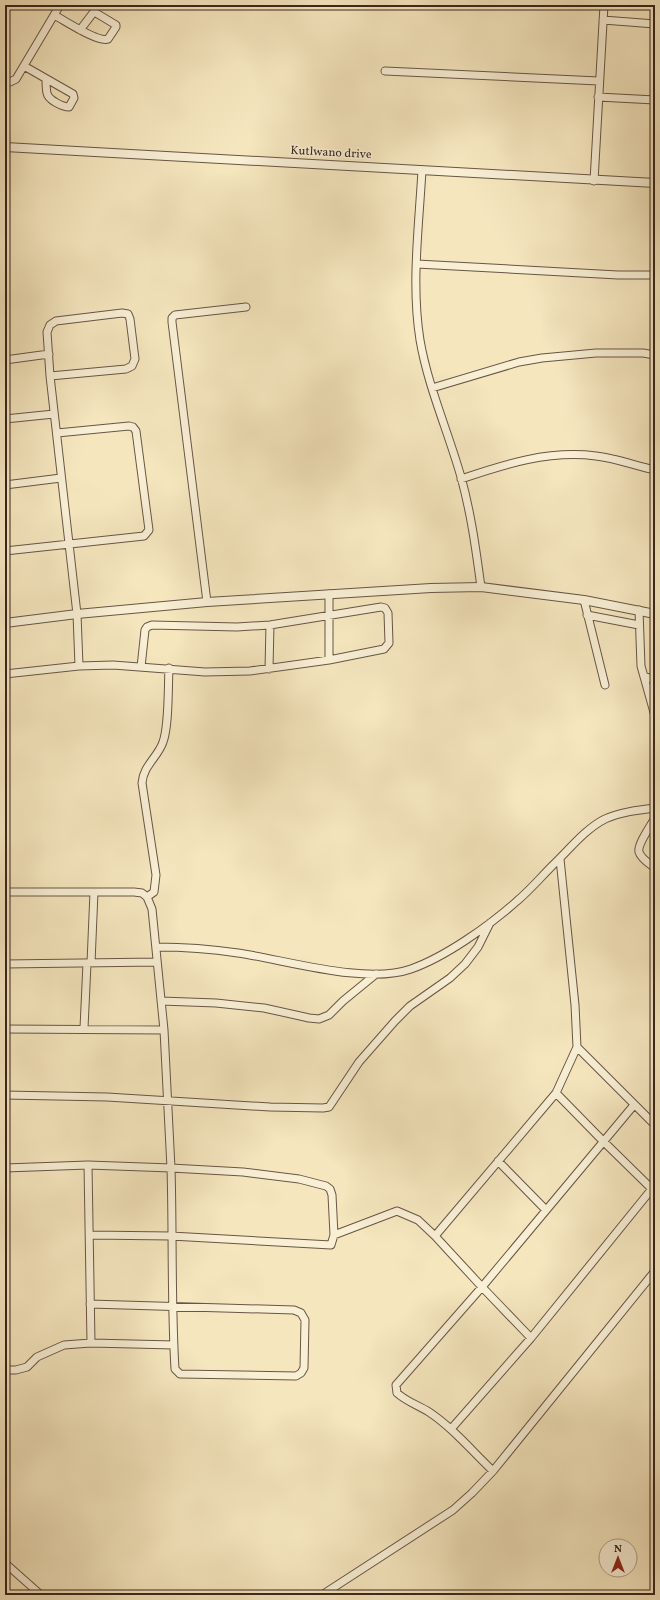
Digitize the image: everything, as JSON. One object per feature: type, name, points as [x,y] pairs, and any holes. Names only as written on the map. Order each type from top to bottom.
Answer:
[{"type":"street","points":[[5,82],[16,80],[60,5]]},
{"type":"street","points":[[594,181],[604,5]]},
{"type":"street","points":[[54,15],[80,30],[105,40],[108,40],[116,27],[116,24],[96,13],[93,13],[80,30]]},
{"type":"street","points":[[603,20],[655,24]]},
{"type":"street","points":[[24,66],[46,79]]},
{"type":"street","points":[[385,71],[599,81]]},
{"type":"street","points":[[598,97],[655,100]]},
{"type":"street","name":"Kutlwano drive","points":[[5,147],[594,181],[655,183]]},
{"type":"street","points":[[422,170],[416,264],[416,291],[420,340],[432,388],[461,479],[474,535],[481,587]]},
{"type":"street","points":[[416,264],[618,275],[655,275]]},
{"type":"street","points":[[207,602],[172,318],[175,315],[246,307]]},
{"type":"street","points":[[50,376],[126,369],[132,366],[135,359],[130,319],[128,314],[122,313],[56,321],[50,325],[47,332],[50,376],[56,433],[77,614],[79,666]]},
{"type":"street","points":[[432,388],[519,362],[542,358],[596,354],[643,353],[655,355]]},
{"type":"street","points":[[5,360],[49,354]]},
{"type":"street","points":[[5,419],[54,414]]},
{"type":"street","points":[[5,552],[144,536],[149,530],[136,430],[129,426],[56,433]]},
{"type":"street","points":[[461,479],[505,464],[536,457],[564,455],[596,456],[655,470]]},
{"type":"street","points":[[5,485],[61,478]]},
{"type":"street","points":[[5,623],[77,614],[207,602],[431,588],[481,587],[584,600],[655,614]]},
{"type":"street","points":[[329,660],[330,594]]},
{"type":"street","points":[[584,600],[605,685]]},
{"type":"street","points":[[5,674],[79,666],[113,665],[205,672],[269,669],[329,660],[384,649],[389,643],[388,613],[385,608],[381,608],[270,625],[237,627],[152,625],[147,627],[145,630],[141,667]]},
{"type":"street","points":[[639,610],[641,662],[655,716]]},
{"type":"street","points":[[587,615],[639,625]]},
{"type":"street","points":[[655,622],[655,629]]},
{"type":"street","points":[[269,669],[270,625]]},
{"type":"street","points":[[147,897],[154,892],[156,875],[142,783],[143,776],[161,749],[166,735],[168,668]]},
{"type":"street","points":[[645,677],[655,679]]},
{"type":"street","points":[[156,947],[183,947],[238,953],[326,968],[376,974],[395,973],[410,969],[432,960],[463,942],[518,901],[590,830],[604,820],[620,813],[655,808]]},
{"type":"street","points":[[655,818],[639,846],[639,852],[641,857],[655,868]]},
{"type":"street","points":[[435,1236],[556,1093],[577,1047],[575,1005],[560,859]]},
{"type":"street","points":[[5,892],[134,892],[147,897],[152,909],[164,1030],[171,1168],[171,1236],[173,1306],[174,1345],[176,1369],[180,1374],[296,1376],[301,1373],[304,1368],[304,1320],[301,1313],[294,1310],[173,1306],[90,1304]]},
{"type":"street","points":[[84,1028],[94,892]]},
{"type":"street","points":[[5,1096],[107,1097],[277,1107],[323,1108],[329,1106],[359,1062],[395,1021],[410,1006],[450,978],[465,964],[478,947],[490,922]]},
{"type":"street","points":[[5,964],[157,962]]},
{"type":"street","points":[[161,1001],[216,1003],[257,1007],[319,1019],[329,1015],[343,1000],[376,974]]},
{"type":"street","points":[[5,1029],[84,1028],[164,1030]]},
{"type":"street","points":[[577,1047],[655,1125]]},
{"type":"street","points":[[451,1429],[531,1338],[654,1188],[603,1141],[556,1093]]},
{"type":"street","points":[[493,1471],[451,1429],[428,1412],[405,1400],[397,1393],[396,1385],[482,1287],[634,1105]]},
{"type":"street","points":[[498,1161],[546,1210]]},
{"type":"street","points":[[88,1165],[91,1343]]},
{"type":"street","points":[[5,1168],[88,1165],[243,1172],[299,1179],[326,1186],[330,1189],[332,1195],[334,1235],[331,1245],[171,1236],[90,1235]]},
{"type":"street","points":[[334,1235],[398,1212],[418,1220],[435,1236],[531,1338]]},
{"type":"street","points":[[322,1595],[453,1510],[472,1493],[493,1471],[655,1271]]},
{"type":"street","points":[[5,1370],[16,1370],[27,1367],[37,1357],[64,1345],[91,1343],[174,1345]]},
{"type":"street","points":[[5,1563],[42,1595]]}]
